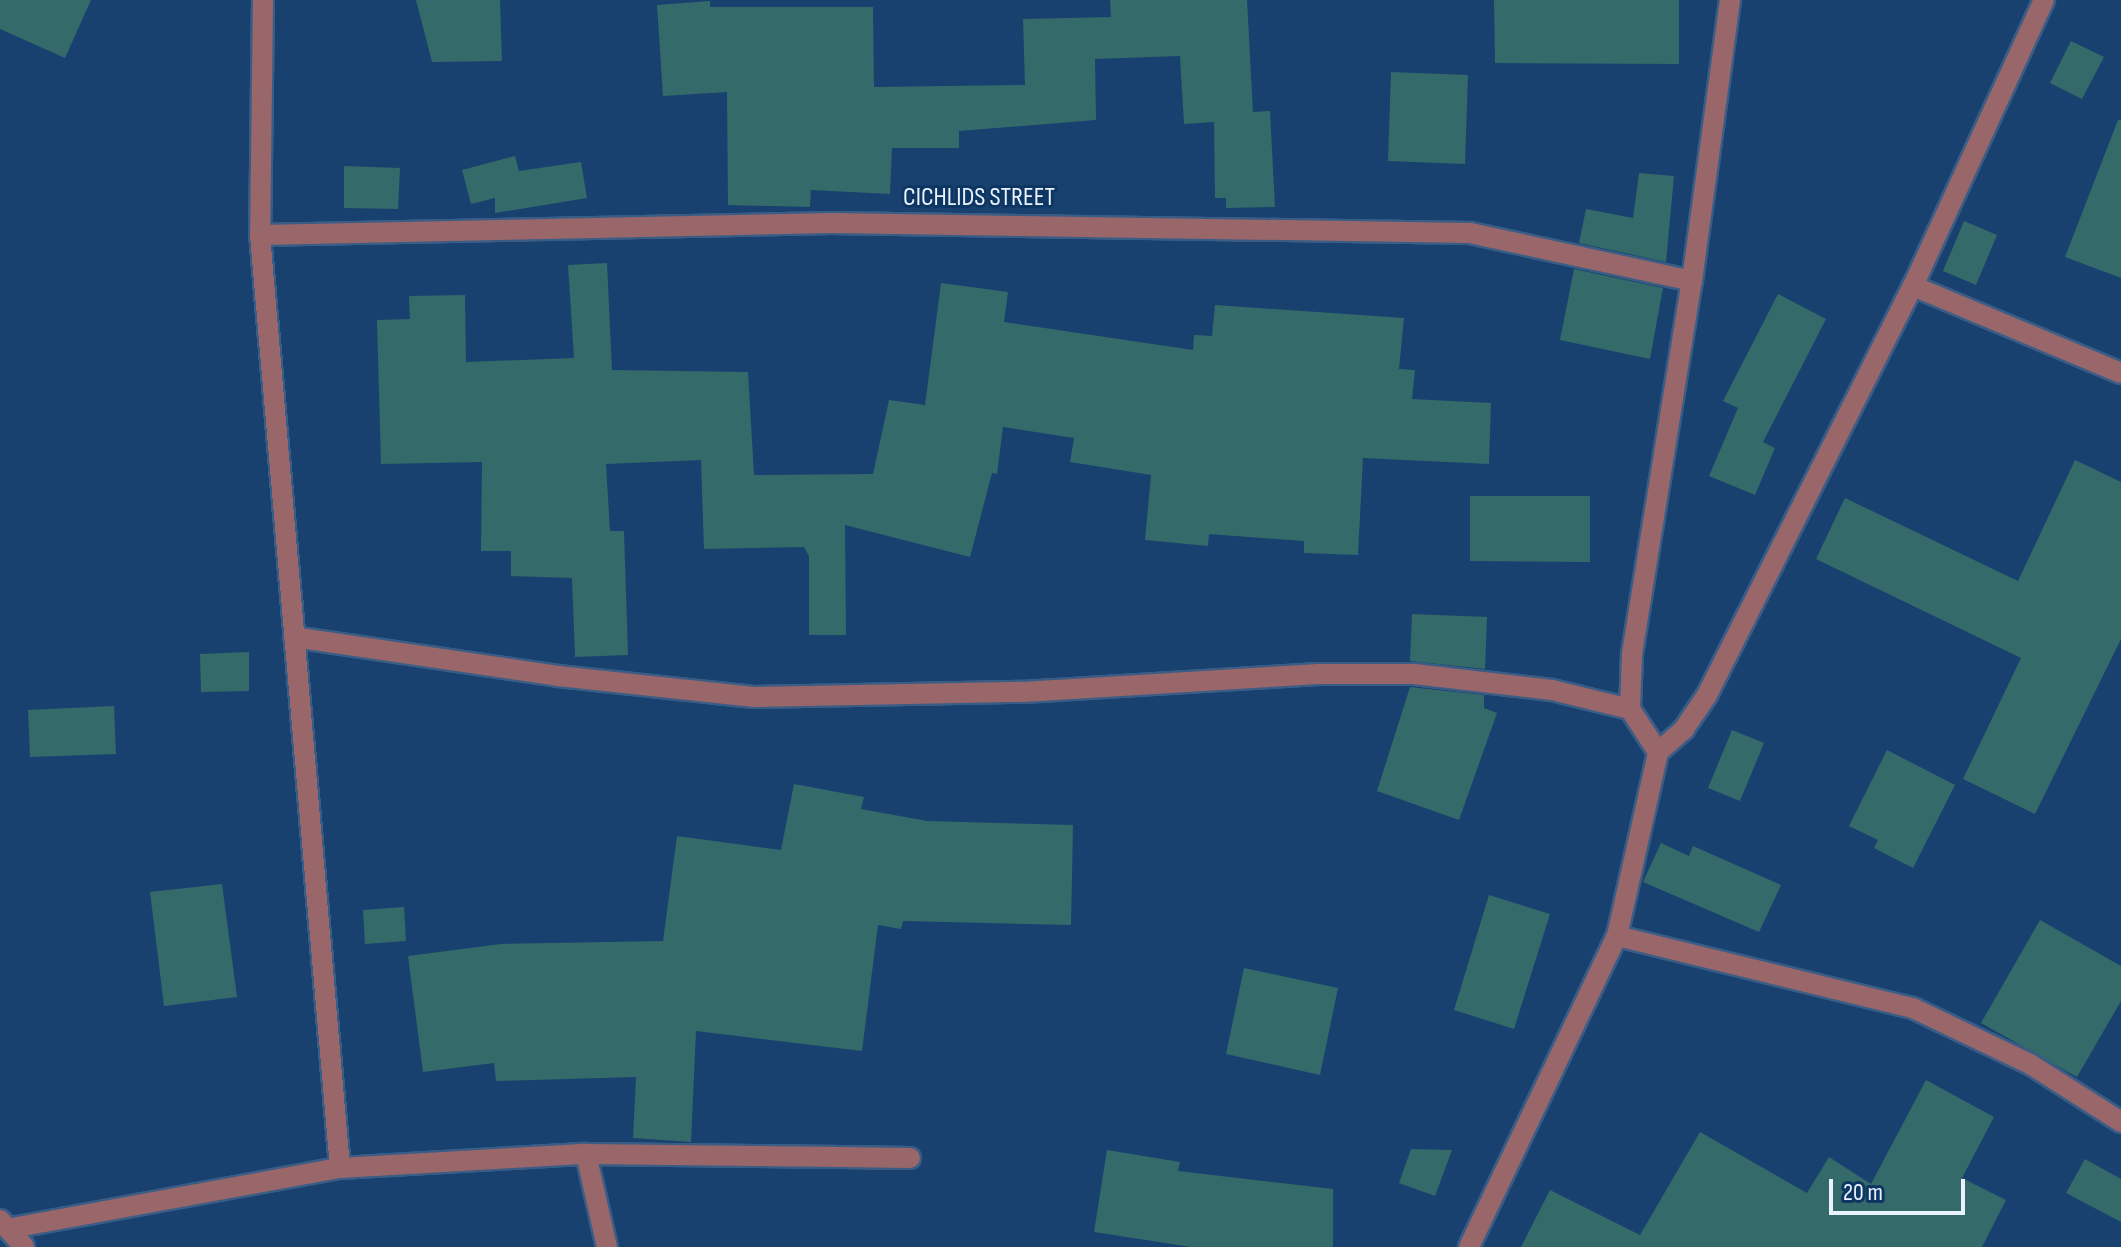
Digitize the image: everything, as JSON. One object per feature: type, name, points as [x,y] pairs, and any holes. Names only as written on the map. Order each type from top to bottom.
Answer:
[{"type":"street","points":[[263,0],[260,235],[340,1168]]},
{"type":"street","points":[[1658,752],[1630,709],[1632,654],[1692,281],[1730,0]]},
{"type":"street","points":[[1469,1247],[1617,936],[1658,752],[1684,729],[1707,695],[1913,286],[2044,0]]},
{"type":"street","name":"CICHLIDS STREET","points":[[260,235],[832,223],[1470,233],[1692,281]]},
{"type":"street","points":[[1913,286],[2121,373]]},
{"type":"street","points":[[294,637],[558,676],[754,697],[1023,692],[1318,674],[1414,674],[1552,690],[1630,709]]},
{"type":"street","points":[[1617,936],[1913,1008],[2017,1056],[2121,1122]]},
{"type":"street","points":[[586,1154],[607,1247]]},
{"type":"street","points":[[24,1247],[6,1224],[340,1168],[586,1154],[910,1158]]},
{"type":"building","points":[[0,0],[91,0],[65,58],[0,29]]},
{"type":"building","points":[[416,0],[500,0],[502,61],[432,62]]},
{"type":"building","points":[[1110,0],[1247,0],[1253,112],[1270,111],[1275,207],[1226,208],[1226,198],[1215,198],[1214,122],[1184,124],[1180,56],[1095,59],[1096,120],[959,131],[959,148],[892,148],[890,194],[811,190],[810,207],[728,205],[727,92],[663,96],[657,5],[710,1],[710,7],[873,7],[874,87],[1025,85],[1023,19],[1111,17]]},
{"type":"building","points":[[1494,0],[1679,0],[1679,64],[1495,63]]},
{"type":"building","points":[[2071,41],[2104,57],[2082,99],[2050,83]]},
{"type":"building","points":[[1391,72],[1468,75],[1465,164],[1388,161]]},
{"type":"building","points":[[2118,120],[2121,120],[2121,278],[2065,257]]},
{"type":"building","points":[[515,156],[519,171],[581,162],[587,198],[495,213],[495,198],[471,204],[462,170]]},
{"type":"building","points":[[344,166],[400,168],[398,209],[344,208]]},
{"type":"building","points":[[1639,173],[1674,176],[1666,262],[1579,243],[1586,209],[1633,218]]},
{"type":"building","points":[[1964,221],[1997,235],[1976,285],[1943,271]]},
{"type":"building","points":[[607,263],[612,370],[748,372],[754,475],[873,474],[889,400],[925,405],[941,283],[1008,292],[1004,322],[1193,350],[1194,335],[1212,336],[1215,305],[1404,318],[1399,369],[1415,370],[1412,399],[1491,403],[1489,464],[1363,458],[1358,555],[1304,553],[1304,541],[1209,534],[1208,546],[1145,540],[1151,475],[1070,462],[1074,438],[1003,427],[997,474],[992,473],[970,557],[845,525],[846,635],[809,635],[809,556],[804,547],[704,549],[701,460],[606,464],[610,531],[624,531],[628,655],[575,657],[572,578],[511,576],[511,551],[481,551],[482,462],[381,464],[377,320],[410,319],[409,296],[465,295],[466,362],[574,358],[568,265]]},
{"type":"building","points":[[1574,269],[1663,288],[1650,359],[1560,340]]},
{"type":"building","points":[[1778,294],[1826,319],[1763,442],[1775,448],[1755,495],[1709,476],[1738,408],[1723,401]]},
{"type":"building","points":[[2075,460],[2121,482],[2121,639],[2035,814],[1963,779],[2021,658],[1816,559],[1845,498],[2018,581]]},
{"type":"building","points":[[1470,496],[1590,496],[1590,562],[1470,561]]},
{"type":"building","points":[[1412,614],[1487,617],[1485,669],[1410,661]]},
{"type":"building","points":[[249,652],[249,691],[201,692],[200,654]]},
{"type":"building","points":[[1410,687],[1484,695],[1484,708],[1497,713],[1459,820],[1377,791]]},
{"type":"building","points":[[114,706],[116,754],[30,757],[28,710]]},
{"type":"building","points":[[1732,730],[1764,743],[1740,801],[1708,788]]},
{"type":"building","points":[[1887,750],[1955,785],[1913,868],[1874,848],[1878,840],[1849,826]]},
{"type":"building","points":[[794,784],[864,797],[861,809],[927,821],[1073,825],[1071,925],[903,921],[901,929],[878,925],[862,1051],[696,1031],[691,1142],[633,1138],[636,1077],[496,1081],[494,1063],[423,1072],[408,956],[501,944],[663,941],[677,836],[781,850]]},
{"type":"building","points":[[1661,843],[1689,856],[1693,846],[1781,885],[1759,932],[1643,882]]},
{"type":"building","points":[[222,884],[237,997],[164,1006],[150,892]]},
{"type":"building","points":[[1489,895],[1550,914],[1514,1029],[1454,1010]]},
{"type":"building","points":[[404,907],[406,941],[365,944],[363,910]]},
{"type":"building","points":[[2040,920],[2121,966],[2121,1001],[2077,1077],[1981,1023]]},
{"type":"building","points":[[1244,968],[1338,988],[1320,1075],[1226,1054]]},
{"type":"building","points":[[1926,1080],[1994,1117],[1962,1178],[2006,1200],[1982,1247],[1521,1247],[1550,1190],[1640,1235],[1700,1132],[1807,1193],[1829,1157],[1871,1184]]},
{"type":"building","points":[[1411,1149],[1452,1150],[1435,1196],[1399,1183]]},
{"type":"building","points":[[1107,1150],[1180,1162],[1178,1171],[1333,1189],[1333,1247],[1191,1247],[1094,1232]]},
{"type":"building","points":[[2085,1159],[2121,1179],[2121,1222],[2066,1193]]}]
